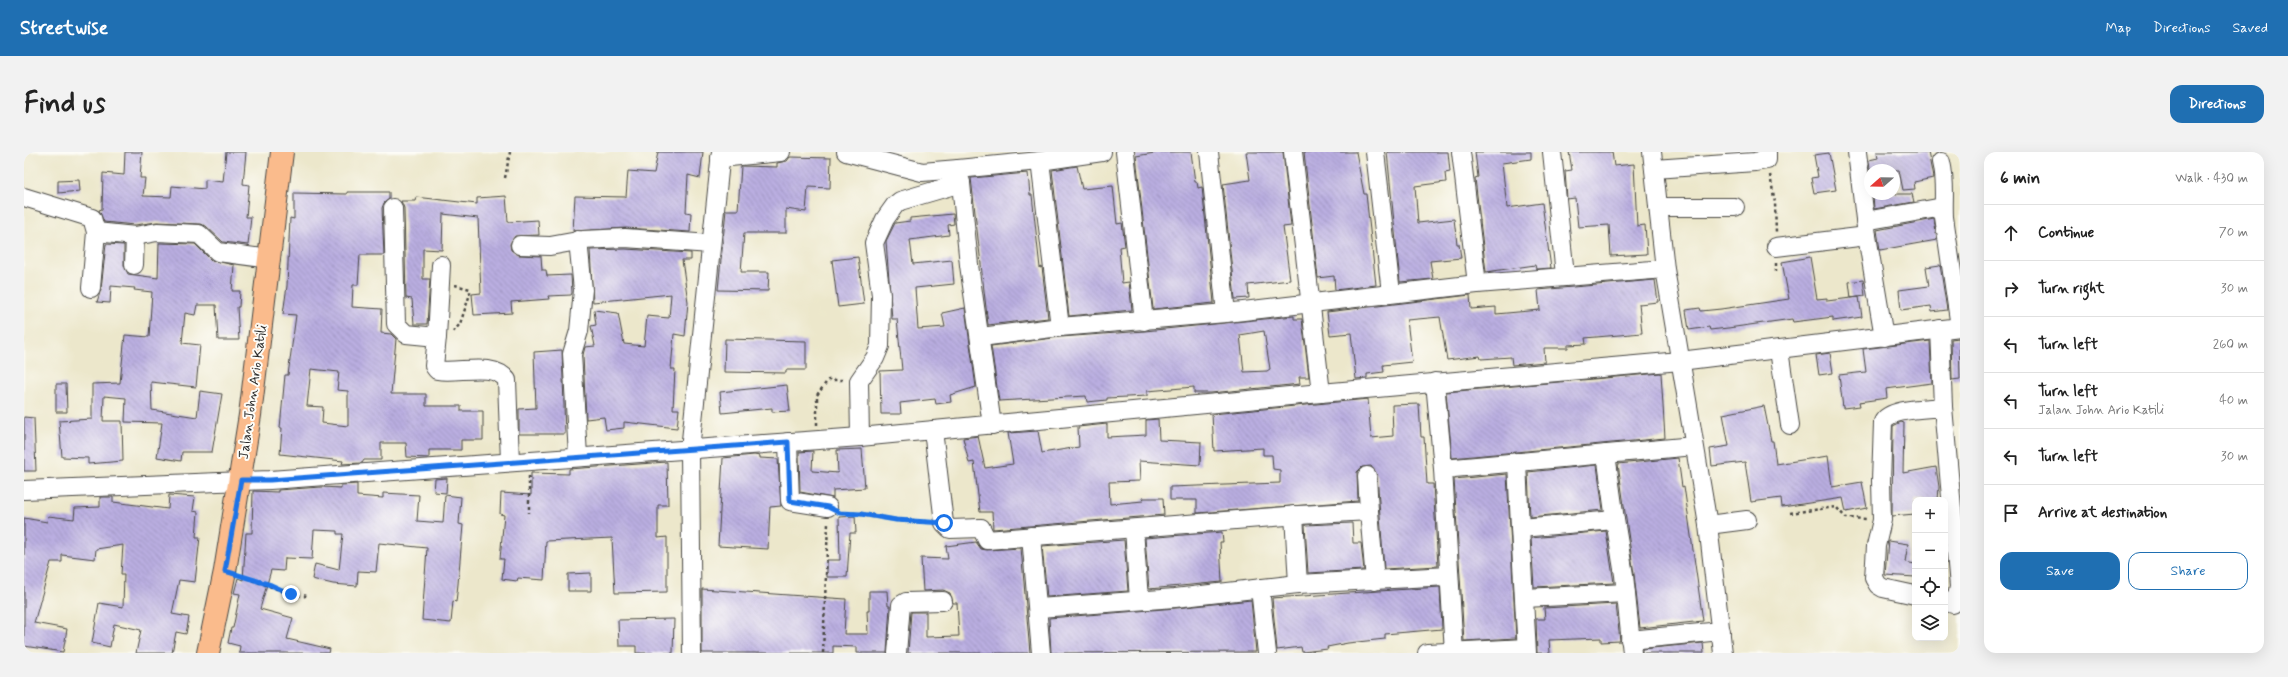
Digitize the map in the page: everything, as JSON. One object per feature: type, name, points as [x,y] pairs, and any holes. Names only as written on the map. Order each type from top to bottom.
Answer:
[{"type":"main road","name":"Jalan John Ario Katili","points":[[208,653],[225,571],[241,480],[259,352],[282,152]]},
{"type":"street","points":[[692,653],[690,450],[721,155],[781,152]]},
{"type":"street","points":[[846,152],[922,172],[960,176]]},
{"type":"street","points":[[860,437],[859,381],[875,358],[880,346],[881,295],[874,243],[882,224],[894,205],[903,199],[960,176],[1040,161],[1102,152]]},
{"type":"street","points":[[1125,152],[1144,321]]},
{"type":"street","points":[[1209,152],[1226,313]]},
{"type":"street","points":[[1293,152],[1321,393]]},
{"type":"street","points":[[1374,152],[1391,292]]},
{"type":"street","points":[[1461,152],[1477,284]]},
{"type":"street","points":[[1552,152],[1565,275]]},
{"type":"street","points":[[1857,152],[1866,229],[1884,337]]},
{"type":"street","points":[[1723,653],[1722,631],[1708,525],[1665,269],[1653,160],[1767,156]]},
{"type":"street","points":[[1040,161],[1060,327]]},
{"type":"street","points":[[24,490],[270,480],[510,462],[530,462],[578,456],[690,450],[860,437],[1435,382],[1680,361],[1960,327],[1943,207],[1946,188],[1941,162]]},
{"type":"street","points":[[960,176],[969,265],[981,337],[992,425]]},
{"type":"street","points":[[24,197],[92,218],[96,232],[91,288]]},
{"type":"street","points":[[1658,207],[1734,207]]},
{"type":"street","points":[[1776,247],[1866,229],[1943,207]]},
{"type":"street","points":[[393,208],[396,324],[406,334],[437,337]]},
{"type":"street","points":[[96,232],[135,236],[158,232],[199,234],[218,252],[270,258]]},
{"type":"street","points":[[134,265],[135,236]]},
{"type":"street","points":[[520,245],[550,246],[578,240],[625,238],[711,244]]},
{"type":"street","points":[[578,240],[583,290],[579,331],[572,354],[578,456]]},
{"type":"street","points":[[441,265],[442,283],[434,366],[437,370],[492,371],[502,374],[507,380],[510,462]]},
{"type":"street","points":[[981,337],[1060,327],[1226,313],[1391,292],[1565,275],[1665,269]]},
{"type":"street","points":[[1940,329],[1943,407],[1959,587],[1956,602],[1953,604],[1948,602]]},
{"type":"street","points":[[1779,350],[1790,424]]},
{"type":"street","points":[[1435,382],[1443,469],[1454,652]]},
{"type":"street","points":[[1912,595],[1883,588],[1876,582],[1875,554],[1882,520],[1881,481],[1883,422],[1886,417],[1897,412],[1943,407]]},
{"type":"street","points":[[933,430],[944,523],[950,529],[982,528],[987,540],[1294,515],[1369,511]]},
{"type":"street","points":[[788,442],[790,501],[828,507]]},
{"type":"street","points":[[1443,469],[1694,446]]},
{"type":"street","points":[[1606,454],[1614,520],[1626,593],[1631,647],[1722,631]]},
{"type":"street","points":[[1427,653],[1526,651],[1516,462]]},
{"type":"street","points":[[1367,476],[1375,581]]},
{"type":"street","points":[[1294,515],[1298,584]]},
{"type":"street","points":[[1520,528],[1614,520]]},
{"type":"street","points":[[1708,525],[1747,520]]},
{"type":"street","points":[[1134,529],[1139,600]]},
{"type":"street","points":[[1031,536],[1041,653]]},
{"type":"street","points":[[1038,608],[1139,600],[1298,584],[1449,576]]},
{"type":"street","points":[[1260,588],[1267,653]]},
{"type":"street","points":[[1524,598],[1626,593]]},
{"type":"street","points":[[897,653],[901,605],[906,602],[942,601]]},
{"type":"path","points":[[505,178],[510,152]]},
{"type":"path","points":[[1767,156],[1775,203],[1776,272]]},
{"type":"path","points":[[437,337],[453,332],[460,324],[470,294],[470,289],[442,283]]},
{"type":"path","points":[[817,440],[817,395],[828,380],[859,381]]},
{"type":"path","points":[[529,513],[530,462]]},
{"type":"path","points":[[1790,513],[1836,506],[1846,518],[1882,520]]},
{"type":"path","points":[[824,653],[828,507],[840,513],[861,514],[896,520],[944,523]]},
{"type":"path","points":[[225,571],[271,585],[300,597],[305,596],[306,593]]},
{"type":"building","points":[[125,152],[142,152],[140,178],[145,178],[143,196],[171,197],[172,186],[205,189],[205,180],[223,182],[226,152],[246,152],[243,184],[249,185],[246,217],[251,217],[248,245],[223,242],[206,226],[200,224],[157,222],[135,225],[104,222],[99,210],[102,209],[103,173],[124,175]]},
{"type":"building","points":[[658,152],[703,152],[700,178],[688,175],[686,212],[691,213],[690,232],[626,228],[573,231],[575,196],[626,197],[628,171],[654,173]]},
{"type":"building","points":[[1160,152],[1191,152],[1195,182],[1197,182],[1198,188],[1202,187],[1214,303],[1153,309],[1136,156]]},
{"type":"building","points":[[1246,152],[1283,152],[1291,226],[1283,227],[1290,280],[1248,285],[1249,298],[1235,299],[1223,184],[1250,180]]},
{"type":"building","points":[[1304,152],[1356,152],[1364,194],[1366,194],[1376,285],[1335,290],[1334,276],[1318,278]]},
{"type":"building","points":[[1387,152],[1448,152],[1450,172],[1445,173],[1446,182],[1415,186],[1418,223],[1454,219],[1457,244],[1459,244],[1461,258],[1430,261],[1433,279],[1400,282]]},
{"type":"building","points":[[1475,152],[1531,152],[1531,159],[1502,163],[1507,208],[1542,203],[1551,268],[1536,269],[1535,265],[1486,272],[1475,178],[1478,177]]},
{"type":"building","points":[[1569,152],[1612,152],[1614,166],[1634,164],[1637,226],[1645,225],[1647,254],[1611,256],[1609,225],[1578,227],[1575,198],[1567,199],[1565,171],[1572,170]]},
{"type":"building","points":[[1877,152],[1928,152],[1933,178],[1914,182],[1915,189],[1903,190],[1900,175],[1900,164],[1869,164],[1869,160],[1878,158]]},
{"type":"building","points":[[1829,153],[1836,190],[1814,193],[1811,178],[1818,177],[1814,155]]},
{"type":"building","points":[[790,157],[831,158],[830,188],[808,187],[806,212],[786,209],[786,233],[744,233],[741,272],[769,272],[768,291],[718,290],[726,210],[738,210],[741,166],[777,167],[777,163],[787,161]]},
{"type":"building","points":[[1077,166],[1082,189],[1113,186],[1117,224],[1122,223],[1125,246],[1119,247],[1122,283],[1129,282],[1132,310],[1069,316],[1052,170]]},
{"type":"building","points":[[1028,173],[1048,318],[988,325],[971,178]]},
{"type":"building","points":[[79,180],[80,191],[58,193],[58,181]]},
{"type":"building","points":[[347,192],[389,192],[389,199],[384,203],[382,208],[384,255],[360,255],[358,285],[353,285],[352,307],[382,309],[381,333],[391,334],[396,339],[391,394],[426,394],[426,406],[461,406],[461,411],[483,411],[483,440],[461,440],[461,450],[429,450],[429,458],[407,457],[406,443],[381,443],[381,460],[364,460],[362,463],[342,464],[343,461],[280,454],[282,428],[280,428],[285,375],[288,375],[296,315],[283,314],[287,286],[290,218],[294,219],[294,193],[347,194]],"holes":[[[311,369],[339,372],[337,390],[348,391],[348,426],[322,423],[323,407],[307,406]]]},
{"type":"building","points":[[1900,194],[1912,194],[1914,202],[1874,209],[1873,200],[1900,200]]},
{"type":"building","points":[[506,196],[508,222],[538,220],[539,235],[515,236],[510,244],[511,250],[519,255],[541,256],[542,270],[546,270],[547,276],[571,275],[571,295],[548,296],[549,299],[511,302],[512,313],[474,315],[472,294],[481,293],[478,218],[443,214],[442,250],[423,249],[423,279],[430,279],[427,324],[414,324],[412,299],[406,298],[404,208],[401,201],[415,201],[416,197],[477,204],[477,198]]},
{"type":"building","points":[[953,214],[954,224],[948,225],[949,235],[910,240],[913,264],[952,260],[954,284],[915,288],[918,329],[945,327],[942,313],[965,308],[976,387],[950,395],[951,402],[936,404],[935,399],[900,403],[901,414],[881,414],[880,371],[902,370],[897,319],[892,319],[886,241],[895,223],[910,221],[910,218]]},
{"type":"building","points":[[1934,219],[1937,240],[1880,250],[1877,230]]},
{"type":"building","points":[[159,243],[195,244],[211,260],[234,265],[232,291],[240,291],[239,307],[237,307],[239,340],[218,340],[216,305],[197,305],[195,315],[185,313],[182,343],[200,345],[196,387],[151,382],[152,410],[197,417],[200,391],[222,394],[212,452],[182,452],[181,461],[157,457],[162,423],[125,422],[126,398],[104,396],[103,421],[122,421],[123,461],[88,464],[88,458],[62,457],[59,421],[92,419],[92,384],[120,383],[125,335],[149,337],[152,292],[134,290],[135,288],[111,286],[110,303],[97,302],[101,289],[106,244],[124,245],[124,265],[128,274],[158,278]]},
{"type":"building","points":[[625,249],[691,253],[691,260],[682,260],[688,302],[685,336],[674,334],[671,369],[675,369],[673,409],[679,409],[677,428],[624,422],[624,428],[606,430],[604,417],[586,419],[583,355],[585,347],[595,346],[591,326],[596,325],[594,310],[618,313],[624,344],[644,346],[647,316],[669,318],[671,294],[593,302],[590,250]]},
{"type":"building","points":[[858,257],[864,304],[838,307],[832,260]]},
{"type":"building","points":[[1810,257],[1817,299],[1827,298],[1827,301],[1859,297],[1862,317],[1833,321],[1833,317],[1793,322],[1792,319],[1710,330],[1709,327],[1689,330],[1686,310],[1700,308],[1701,311],[1721,309],[1789,299],[1782,262]]},
{"type":"building","points":[[1940,265],[1947,310],[1932,312],[1931,306],[1901,310],[1899,290],[1929,286],[1926,267]]},
{"type":"building","points":[[1655,280],[1658,302],[1639,304],[1642,333],[1585,338],[1586,344],[1568,345],[1568,348],[1544,348],[1545,362],[1512,365],[1511,357],[1481,359],[1480,356],[1447,360],[1440,317],[1407,320],[1412,362],[1383,365],[1384,372],[1367,374],[1367,378],[1356,379],[1351,333],[1330,335],[1327,312],[1470,295],[1471,309],[1496,307],[1496,314],[1540,310],[1538,290]]},
{"type":"building","points":[[1863,280],[1865,296],[1851,298],[1849,282]]},
{"type":"building","points":[[1294,316],[1294,319],[1302,319],[1309,377],[1299,377],[1300,384],[1211,393],[1194,393],[1194,387],[1147,391],[1147,396],[1107,398],[1107,400],[1087,402],[1086,396],[999,401],[991,346],[1061,337],[1145,331]],"holes":[[[1264,331],[1270,369],[1267,371],[1244,372],[1240,335]]]},
{"type":"building","points":[[1959,338],[1960,379],[1952,380],[1951,339]]},
{"type":"building","points":[[725,339],[806,341],[806,370],[786,370],[786,373],[724,372]]},
{"type":"building","points":[[1930,341],[1932,383],[1886,389],[1887,398],[1859,402],[1860,406],[1843,408],[1839,375],[1866,372],[1863,349]]},
{"type":"building","points":[[562,350],[565,434],[519,434],[519,409],[536,408],[534,352]]},
{"type":"building","points":[[1830,353],[1833,373],[1819,375],[1816,355]]},
{"type":"building","points":[[1661,373],[1665,438],[1452,458],[1446,392]]},
{"type":"building","points":[[56,384],[66,384],[67,412],[56,412]]},
{"type":"building","points":[[787,385],[790,411],[772,412],[772,408],[722,413],[720,392]]},
{"type":"building","points":[[1368,399],[1371,438],[1393,436],[1392,405],[1419,404],[1421,437],[1424,437],[1427,484],[1433,484],[1438,566],[1384,569],[1377,475],[1371,466],[1362,467],[1357,472],[1358,501],[1197,513],[1197,500],[1170,500],[1170,487],[1280,483],[1280,470],[1273,469],[1272,455],[1263,455],[1263,448],[1214,451],[1212,414]]},
{"type":"building","points":[[1764,406],[1771,441],[1773,441],[1776,464],[1828,456],[1832,487],[1862,482],[1867,508],[1846,512],[1843,498],[1782,507],[1781,498],[1751,502],[1745,462],[1712,466],[1710,449],[1729,446],[1723,414]]},
{"type":"building","points":[[24,417],[34,418],[36,471],[24,471]]},
{"type":"building","points":[[1158,419],[1159,440],[1201,442],[1200,465],[1139,461],[1140,481],[1109,482],[1110,504],[1143,501],[1142,498],[1163,498],[1164,515],[993,529],[992,512],[980,512],[974,462],[969,463],[963,438],[978,436],[985,468],[1013,464],[1008,433],[1038,431],[1042,453],[1079,447],[1078,427],[1107,424],[1107,437],[1146,435],[1146,420]]},
{"type":"building","points":[[1901,422],[1904,423],[1903,473],[1936,467],[1939,487],[1938,497],[1912,497],[1912,514],[1892,516],[1893,426]]},
{"type":"building","points":[[862,449],[865,488],[833,490],[833,498],[800,492],[799,452],[813,451],[812,471],[838,473],[837,450]]},
{"type":"building","points":[[754,455],[760,456],[760,458],[778,459],[781,506],[770,507],[768,549],[718,546],[723,458]]},
{"type":"building","points":[[1678,458],[1682,487],[1684,486],[1703,621],[1640,628],[1634,574],[1618,464]]},
{"type":"building","points":[[667,462],[668,505],[658,505],[658,538],[667,537],[667,592],[615,593],[612,538],[546,541],[544,580],[518,578],[517,581],[502,579],[504,559],[500,559],[504,515],[500,514],[501,493],[531,495],[531,473],[569,474],[569,469]]},
{"type":"building","points":[[1597,465],[1603,510],[1530,517],[1528,472]]},
{"type":"building","points":[[1507,474],[1516,638],[1464,641],[1454,479]]},
{"type":"building","points":[[447,478],[446,493],[434,492],[435,479]]},
{"type":"building","points":[[357,484],[357,496],[383,498],[383,493],[419,495],[417,521],[443,523],[445,495],[461,497],[459,524],[463,525],[456,602],[453,601],[451,623],[422,620],[427,548],[379,543],[376,572],[358,571],[357,586],[333,584],[312,579],[315,564],[339,570],[343,534],[337,534],[337,531],[314,530],[312,559],[285,558],[284,571],[271,570],[260,609],[293,618],[287,639],[330,649],[329,653],[239,653],[240,646],[228,643],[231,628],[233,628],[240,594],[234,593],[238,578],[243,580],[246,533],[252,533],[253,491],[278,492],[278,490],[321,487],[341,488],[341,485]]},
{"type":"building","points":[[169,495],[195,497],[193,511],[198,512],[196,537],[200,537],[195,582],[179,580],[172,614],[189,617],[186,634],[176,632],[172,653],[136,653],[141,630],[114,624],[110,647],[92,643],[99,603],[123,607],[124,574],[121,574],[123,545],[96,549],[95,559],[62,555],[62,562],[51,562],[34,623],[67,629],[63,652],[24,646],[24,518],[47,522],[48,516],[74,519],[75,508],[100,507],[100,497],[113,497],[113,502],[168,509]]},
{"type":"building","points":[[855,516],[856,533],[850,533],[847,577],[827,577],[827,560],[840,560],[839,517]]},
{"type":"building","points":[[1352,523],[1353,543],[1361,543],[1364,570],[1308,573],[1305,525]]},
{"type":"building","points":[[1606,531],[1614,583],[1534,587],[1531,538]]},
{"type":"building","points":[[1222,532],[1223,542],[1220,542],[1222,582],[1149,589],[1145,538]]},
{"type":"building","points":[[1124,540],[1128,591],[1047,597],[1042,546]]},
{"type":"building","points":[[1888,541],[1908,544],[1905,562],[1912,563],[1912,577],[1885,575]]},
{"type":"building","points":[[976,542],[981,549],[987,550],[1021,548],[1030,653],[908,653],[911,612],[926,612],[926,637],[959,636],[957,603],[953,603],[950,593],[943,590],[923,591],[921,558],[948,559],[946,546]]},
{"type":"building","points":[[591,573],[591,591],[568,591],[568,574]]},
{"type":"building","points":[[1440,587],[1442,629],[1385,634],[1385,639],[1348,643],[1327,647],[1328,649],[1302,652],[1301,647],[1277,650],[1272,598]]},
{"type":"building","points":[[702,589],[846,599],[844,634],[868,634],[867,611],[869,611],[869,591],[887,591],[888,606],[890,606],[887,653],[857,653],[857,647],[833,646],[833,653],[702,653]]},
{"type":"building","points":[[1251,600],[1256,652],[1051,653],[1049,618],[1176,608]]},
{"type":"building","points":[[1616,604],[1620,641],[1601,642],[1601,638],[1549,640],[1550,653],[1537,653],[1536,619],[1545,619],[1544,608]]},
{"type":"building","points":[[674,619],[673,653],[636,653],[636,646],[619,646],[618,620]]},
{"type":"building","points":[[1703,643],[1704,653],[1642,653],[1642,649]]},
{"type":"route","points":[[291,594],[271,585],[225,571],[241,480],[270,480],[510,462],[530,462],[578,456],[690,450],[788,442],[790,501],[828,507],[840,513],[861,514],[896,520],[944,523]]}]
